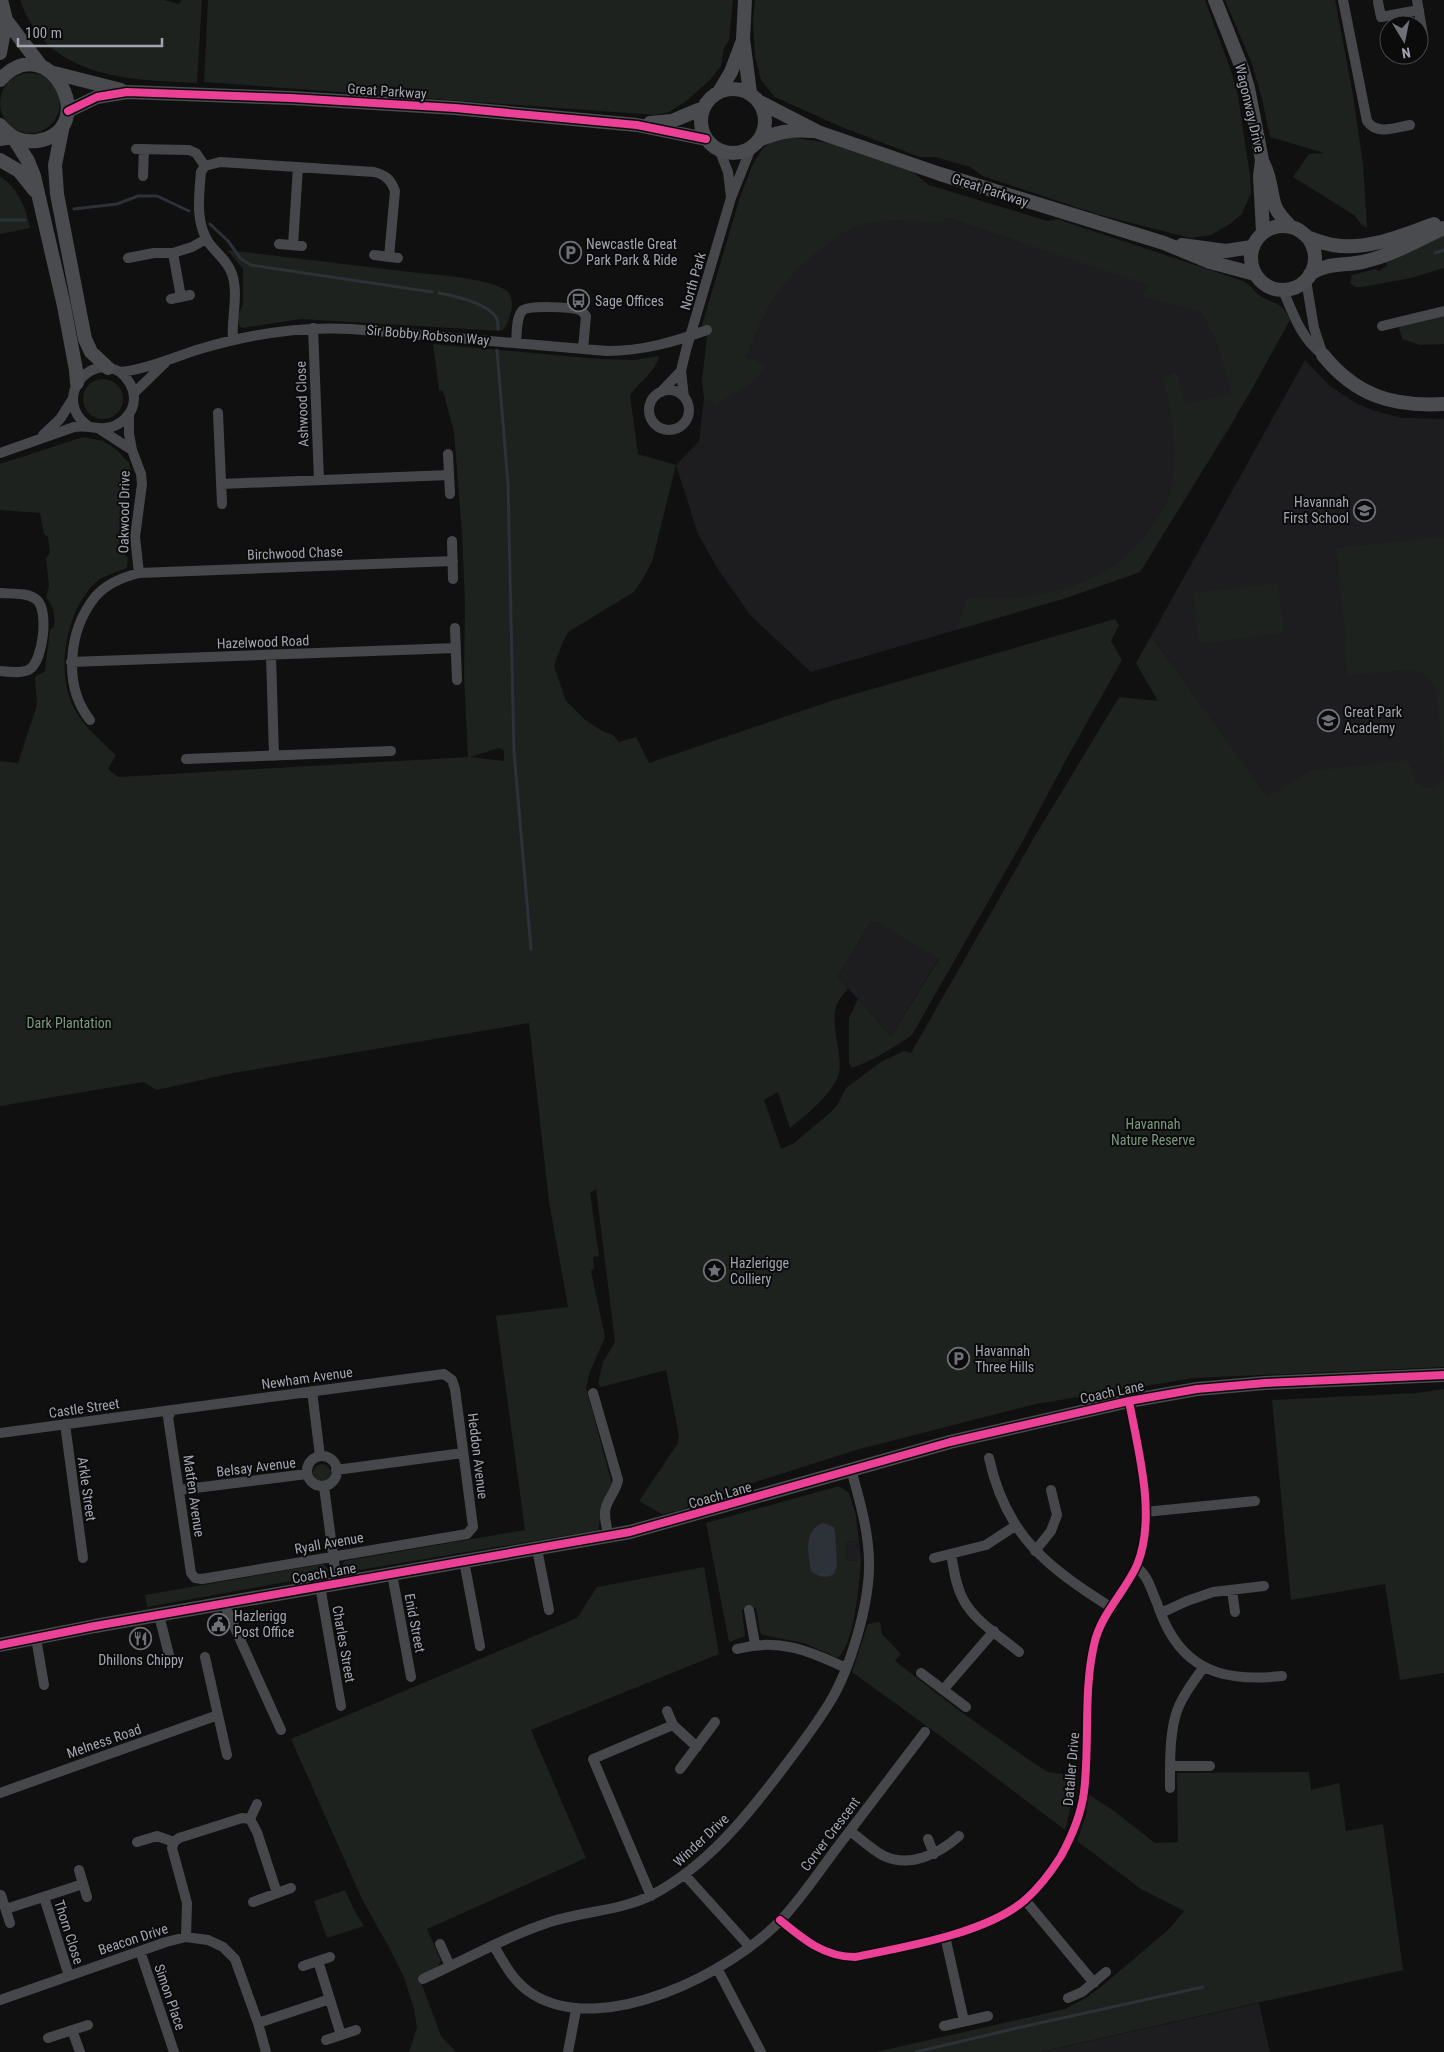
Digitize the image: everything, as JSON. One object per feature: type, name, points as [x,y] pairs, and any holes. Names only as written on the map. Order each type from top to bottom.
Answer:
[{"type":"street","points":[[1,0],[6,20],[41,66]]},
{"type":"street","points":[[745,0],[743,39],[754,97],[763,111],[765,122],[755,144]]},
{"type":"street","name":"Wagonway Drive","points":[[1215,0],[1242,68],[1262,160],[1269,174],[1275,205],[1279,214],[1290,226]]},
{"type":"street","points":[[1343,0],[1367,121],[1373,128],[1379,130],[1410,125]]},
{"type":"street","points":[[1378,2],[1381,17],[1418,5]]},
{"type":"street","points":[[0,53],[6,20]]},
{"type":"street","points":[[719,92],[731,72],[743,39]]},
{"type":"street","points":[[0,80],[16,68],[41,66]]},
{"type":"street","name":"Great Parkway","points":[[41,66],[54,73],[127,92]]},
{"type":"street","points":[[54,73],[65,91],[68,111],[63,125],[55,166],[59,208],[85,339],[95,357],[131,385],[134,393],[130,414],[113,427],[98,428]]},
{"type":"street","name":"Great Parkway","points":[[637,125],[672,121],[703,108],[711,97],[719,92],[734,89],[754,97],[818,132],[940,174],[1164,243],[1210,262],[1254,274],[1264,284],[1282,290]]},
{"type":"street","name":"Great Parkway","points":[[68,111],[97,97],[127,92],[368,102],[637,125],[706,139],[718,149],[735,153],[780,131],[818,132]]},
{"type":"street","points":[[703,108],[701,125],[706,139]]},
{"type":"street","points":[[0,125],[6,138],[32,169],[64,306],[76,370],[76,383],[72,400],[60,419],[41,438]]},
{"type":"street","points":[[6,138],[37,141],[52,135],[63,125]]},
{"type":"street","name":"North Park","points":[[681,371],[652,401],[650,413],[656,424],[662,428],[676,428],[686,421],[689,409],[684,397],[681,371],[731,198],[755,144]]},
{"type":"street","points":[[143,176],[140,149],[189,150],[196,153],[205,166]]},
{"type":"street","name":"North Park","points":[[718,149],[728,172],[731,198]]},
{"type":"street","points":[[0,160],[19,171],[39,198]]},
{"type":"street","name":"Wagonway Drive","points":[[1262,160],[1260,176],[1263,232]]},
{"type":"street","points":[[233,340],[234,283],[232,275],[229,266],[206,239],[199,222],[201,172],[205,166],[220,162],[383,174],[392,182],[395,191],[393,258],[374,255]]},
{"type":"street","points":[[279,244],[298,246],[298,167]]},
{"type":"street","points":[[1254,274],[1250,261],[1252,248],[1263,232],[1276,226],[1290,226],[1307,236],[1331,245],[1363,245],[1387,240],[1444,220]]},
{"type":"street","points":[[1444,228],[1376,258],[1356,263],[1328,265],[1296,287],[1282,290],[1306,339],[1335,370],[1349,381],[1378,397],[1402,403],[1444,404]]},
{"type":"street","points":[[1307,236],[1315,255],[1308,277],[1314,328],[1323,355]]},
{"type":"street","points":[[128,258],[154,252],[173,253],[206,239]]},
{"type":"street","name":"Great Parkway","points":[[1164,243],[1226,251],[1252,248]]},
{"type":"street","points":[[173,253],[181,297]]},
{"type":"street","points":[[516,342],[519,317],[524,310],[533,307],[575,309],[583,312],[586,316],[583,349]]},
{"type":"street","points":[[1382,326],[1407,315],[1444,311]]},
{"type":"street","name":"Sir Bobby Robson Way","points":[[114,370],[168,361],[233,340],[313,328],[351,329],[607,351],[640,349],[673,342],[707,330]]},
{"type":"street","name":"Ashwood Close","points":[[313,328],[319,480]]},
{"type":"street","name":"Sir Bobby Robson Way","points":[[134,393],[168,361]]},
{"type":"street","points":[[76,383],[91,372],[114,370]]},
{"type":"street","points":[[661,392],[673,390],[684,397]]},
{"type":"street","points":[[72,400],[77,414],[88,425]]},
{"type":"street","points":[[218,413],[222,504]]},
{"type":"street","name":"Oakwood Drive","points":[[90,720],[78,700],[71,662],[80,626],[96,596],[114,582],[139,573],[135,537],[141,474],[132,450],[129,434],[130,414]]},
{"type":"street","points":[[0,453],[74,427],[88,425],[98,428],[132,450]]},
{"type":"street","points":[[448,454],[450,494]]},
{"type":"street","points":[[221,484],[449,475]]},
{"type":"street","points":[[452,541],[453,579]]},
{"type":"street","name":"Birchwood Chase","points":[[139,573],[453,561]]},
{"type":"street","points":[[0,593],[33,597],[40,604],[44,615],[40,651],[35,663],[30,669],[23,672],[0,671]]},
{"type":"street","points":[[455,628],[457,680]]},
{"type":"street","name":"Hazelwood Road","points":[[71,662],[456,648]]},
{"type":"street","points":[[271,655],[274,756]]},
{"type":"street","points":[[186,759],[391,752]]},
{"type":"street","name":"Newham Avenue","points":[[170,1414],[312,1391],[444,1374],[452,1380]]},
{"type":"street","name":"Coach Lane","points":[[0,1645],[320,1586],[608,1537],[666,1524],[950,1442],[1129,1401],[1197,1389],[1265,1383],[1444,1375]]},
{"type":"street","name":"Heddon Avenue","points":[[452,1380],[456,1389],[473,1527],[467,1534]]},
{"type":"street","points":[[312,1391],[320,1456]]},
{"type":"street","points":[[593,1393],[618,1480],[616,1491],[606,1507],[605,1518],[608,1537]]},
{"type":"street","name":"Dataller Drive","points":[[780,1920],[808,1944],[842,1957],[855,1957],[883,1952],[980,1925],[1012,1909],[1025,1900],[1043,1882],[1057,1862],[1070,1840],[1079,1817],[1084,1792],[1089,1684],[1094,1644],[1099,1629],[1136,1567],[1141,1554],[1145,1512],[1144,1488],[1129,1401]]},
{"type":"street","name":"Castle Street","points":[[0,1433],[65,1424],[170,1414]]},
{"type":"street","name":"Matfen Avenue","points":[[170,1414],[191,1573],[195,1578]]},
{"type":"street","name":"Arkle Street","points":[[65,1424],[83,1558]]},
{"type":"street","points":[[336,1470],[463,1453]]},
{"type":"street","points":[[320,1456],[329,1458],[334,1463],[336,1470],[336,1476],[332,1483],[324,1487],[317,1486],[310,1481],[306,1468],[312,1460],[320,1456]]},
{"type":"street","points":[[989,1458],[1000,1497],[1015,1526],[1035,1551],[1050,1566],[1112,1608]]},
{"type":"street","name":"Winder Drive","points":[[423,1979],[545,1924],[568,1916],[617,1907],[651,1896],[685,1876],[727,1836],[756,1804],[830,1702],[846,1668],[866,1602],[869,1571],[869,1538],[851,1470]]},
{"type":"street","name":"Belsay Avenue","points":[[179,1490],[307,1474]]},
{"type":"street","points":[[324,1487],[337,1584]]},
{"type":"street","points":[[1035,1551],[1051,1530],[1057,1515],[1051,1490]]},
{"type":"street","points":[[1145,1512],[1255,1501]]},
{"type":"street","points":[[934,1558],[986,1545],[1015,1526]]},
{"type":"street","name":"Ryall Avenue","points":[[195,1578],[202,1579],[467,1534]]},
{"type":"street","points":[[537,1549],[549,1610]]},
{"type":"street","points":[[951,1554],[956,1581],[963,1600],[975,1615],[1019,1652]]},
{"type":"street","points":[[464,1561],[480,1646]]},
{"type":"street","points":[[1136,1567],[1145,1575],[1168,1630],[1188,1656],[1204,1667],[1233,1677],[1259,1678],[1282,1676]]},
{"type":"street","name":"Enid Street","points":[[392,1574],[411,1677]]},
{"type":"street","name":"Charles Street","points":[[320,1586],[341,1706]]},
{"type":"street","points":[[1161,1613],[1213,1592],[1264,1586]]},
{"type":"street","points":[[1232,1590],[1235,1612]]},
{"type":"street","points":[[224,1604],[281,1730]]},
{"type":"street","points":[[749,1610],[755,1644]]},
{"type":"street","points":[[158,1616],[171,1663]]},
{"type":"street","points":[[943,1690],[994,1631]]},
{"type":"street","points":[[36,1638],[44,1685]]},
{"type":"street","points":[[737,1649],[755,1644],[786,1646],[807,1652],[846,1668]]},
{"type":"street","points":[[205,1657],[227,1755]]},
{"type":"street","points":[[1170,1788],[1170,1766],[1178,1708],[1192,1683],[1204,1667]]},
{"type":"street","points":[[921,1673],[966,1707]]},
{"type":"street","points":[[667,1711],[673,1725],[697,1747]]},
{"type":"street","name":"Melness Road","points":[[0,1793],[218,1714]]},
{"type":"street","points":[[680,1769],[715,1722]]},
{"type":"street","points":[[651,1896],[592,1759],[673,1725]]},
{"type":"street","name":"Corver Crescent","points":[[494,1946],[510,1972],[522,1986],[544,2000],[560,2007],[576,2010],[601,2009],[633,2003],[699,1978],[749,1946],[780,1920],[925,1732]]},
{"type":"street","points":[[1170,1766],[1210,1766]]},
{"type":"street","points":[[250,1819],[256,1804]]},
{"type":"street","points":[[186,1937],[187,1903],[172,1848],[174,1842],[179,1838],[242,1818],[250,1819]]},
{"type":"street","points":[[250,1819],[258,1832],[276,1894]]},
{"type":"street","points":[[850,1831],[878,1852],[892,1859],[912,1860],[934,1854],[947,1847],[959,1836]]},
{"type":"street","points":[[137,1842],[157,1836],[174,1842]]},
{"type":"street","points":[[928,1839],[934,1854]]},
{"type":"street","name":"Thorn Close","points":[[79,1870],[87,1896]]},
{"type":"street","points":[[685,1876],[749,1946]]},
{"type":"street","name":"Thorn Close","points":[[6,1909],[83,1884]]},
{"type":"street","points":[[253,1902],[291,1888]]},
{"type":"street","points":[[2,1895],[10,1923]]},
{"type":"street","name":"Thorn Close","points":[[44,1897],[69,1976]]},
{"type":"street","points":[[1025,1900],[1094,1983]]},
{"type":"street","points":[[945,1936],[964,2022]]},
{"type":"street","name":"Beacon Drive","points":[[0,2000],[186,1937],[208,1940],[223,1947],[235,1959],[258,2022],[266,2052]]},
{"type":"street","points":[[440,1944],[450,1966]]},
{"type":"street","name":"Simon Place","points":[[140,1951],[174,2052]]},
{"type":"street","points":[[303,1966],[330,1957]]},
{"type":"street","points":[[318,1961],[341,2035]]},
{"type":"street","points":[[717,1968],[761,2052]]},
{"type":"street","points":[[1068,1998],[1082,1992],[1106,1972]]},
{"type":"street","points":[[258,2022],[330,1999]]},
{"type":"street","points":[[568,2052],[576,2010]]},
{"type":"street","points":[[944,2026],[988,2016]]},
{"type":"street","points":[[48,2038],[88,2025]]},
{"type":"street","points":[[72,2030],[80,2052]]},
{"type":"street","points":[[326,2040],[356,2030]]},
{"type":"shaded area","points":[[861,211],[945,217],[1232,311],[1236,417],[1140,572],[1066,598],[811,672],[751,616],[719,571],[698,534],[676,465],[699,441],[704,398],[702,380],[720,333]]},
{"type":"shaded area","name":"Great Park Academy","points":[[1305,360],[1330,386],[1356,403],[1375,411],[1402,418],[1444,419],[1444,830],[1279,815],[1156,642],[1150,638]]},
{"type":"shaded area","points":[[876,922],[939,958],[891,1036],[838,977],[870,923]]},
{"type":"shaded area","points":[[823,1523],[834,1527],[837,1566],[834,1574],[825,1577],[816,1575],[811,1571],[808,1550],[812,1531]]},
{"type":"shaded area","points":[[859,1541],[861,1560],[847,1561],[846,1542]]},
{"type":"shaded area","points":[[1259,2003],[1270,2052],[1041,2052]]},
{"type":"green space","points":[[20,0],[164,0],[179,4],[182,0],[202,0],[197,83],[144,80],[118,76],[92,70],[69,60],[49,45],[32,26]]},
{"type":"green space","points":[[208,0],[733,0],[729,40],[724,48],[721,66],[710,80],[685,102],[669,112],[655,115],[204,82]]},
{"type":"green space","points":[[755,0],[1205,0],[1231,71],[1238,96],[1251,193],[1242,214],[1230,224],[1211,235],[1190,238],[1100,215],[983,176],[970,167],[935,157],[920,157],[839,126],[775,97],[761,80],[755,56],[753,21]]},
{"type":"green space","points":[[1225,0],[1335,0],[1352,89],[1363,164],[1367,228],[1354,215],[1293,177],[1309,154],[1324,153],[1270,137],[1252,64]]},
{"type":"green space","points":[[24,73],[36,73],[47,78],[55,86],[60,97],[58,115],[47,128],[36,133],[24,133],[13,128],[5,120],[0,109],[0,97],[5,86],[13,78]]},
{"type":"green space","points":[[790,137],[830,143],[910,170],[929,185],[1048,221],[1057,219],[1243,281],[1260,295],[1279,305],[1285,311],[1290,320],[1248,396],[1140,572],[1066,598],[956,630],[968,597],[1010,598],[1031,596],[1071,587],[1107,570],[1124,558],[1138,544],[1160,515],[1171,491],[1174,448],[1169,406],[1163,378],[1176,372],[1186,404],[1232,394],[1217,343],[1201,311],[1141,296],[1149,285],[945,217],[943,223],[891,220],[860,225],[849,229],[812,256],[790,278],[774,298],[762,319],[746,357],[766,365],[756,379],[716,405],[704,398],[702,380],[708,328],[702,325],[740,197],[752,166],[762,149],[772,141]]},
{"type":"green space","points":[[0,176],[17,193],[26,212],[30,228],[0,234]]},
{"type":"green space","points":[[1444,232],[1444,268],[1411,278],[1362,287],[1355,287],[1350,283],[1352,275],[1376,269],[1378,271],[1387,266],[1385,260]]},
{"type":"green space","points":[[227,250],[482,281],[493,284],[508,292],[512,308],[507,325],[501,331],[301,319],[242,328],[239,326],[238,316],[243,304],[243,269]]},
{"type":"green space","points":[[1444,315],[1444,344],[1420,345],[1402,339],[1399,327]]},
{"type":"green space","points":[[433,344],[599,359],[635,360],[659,356],[654,367],[630,395],[638,454],[676,465],[652,562],[634,592],[568,632],[554,666],[566,701],[584,719],[602,731],[613,735],[619,742],[636,737],[649,763],[834,700],[1115,619],[1119,625],[1111,641],[1122,660],[1025,837],[912,1035],[860,1065],[852,1068],[849,1063],[849,1018],[858,999],[891,1036],[939,959],[876,922],[870,923],[838,977],[848,988],[838,1002],[835,1012],[834,1020],[840,1065],[836,1081],[818,1104],[790,1128],[778,1092],[764,1100],[781,1149],[794,1143],[831,1112],[838,1104],[846,1088],[881,1062],[904,1051],[911,1053],[1032,841],[1119,697],[1158,701],[1136,663],[1150,638],[1156,642],[1267,797],[1310,771],[1408,760],[1416,781],[1424,788],[1437,787],[1444,777],[1444,1367],[1194,1378],[1036,1404],[856,1450],[743,1486],[677,1511],[662,1514],[639,1501],[678,1443],[679,1436],[666,1370],[601,1387],[598,1384],[603,1362],[615,1342],[596,1189],[590,1193],[599,1256],[593,1257],[594,1269],[591,1271],[605,1337],[589,1374],[586,1388],[612,1484],[601,1512],[599,1530],[347,1572],[342,1567],[344,1561],[525,1530],[496,1316],[568,1307],[549,1202],[529,1023],[228,1074],[157,1090],[143,1082],[0,1106],[0,761],[18,763],[37,705],[35,677],[45,671],[50,630],[54,627],[54,618],[51,604],[46,597],[49,585],[46,558],[50,553],[48,537],[44,534],[40,513],[0,510],[0,464],[83,437],[103,441],[117,450],[129,463],[131,471],[124,520],[124,553],[128,558],[127,568],[99,580],[86,593],[72,621],[65,653],[66,685],[70,699],[84,723],[116,755],[108,769],[118,777],[468,757],[464,675],[465,603],[454,432],[443,391],[439,390]],"holes":[[[499,748],[504,751],[504,761],[470,757]]]},
{"type":"green space","points":[[107,379],[114,382],[120,388],[123,399],[122,407],[114,416],[107,419],[99,419],[92,416],[84,407],[83,395],[86,388],[95,380]]},
{"type":"green space","points":[[1444,537],[1444,768],[1437,694],[1428,678],[1411,670],[1347,675],[1344,642],[1346,641],[1336,548]]},
{"type":"green space","points":[[1278,583],[1284,633],[1199,644],[1193,593]]},
{"type":"green space","points":[[1444,1389],[1444,1673],[1400,1680],[1385,1584],[1291,1600],[1272,1400],[1417,1393]]},
{"type":"green space","points":[[322,1464],[328,1467],[331,1473],[328,1479],[322,1482],[316,1479],[313,1473],[316,1467]]},
{"type":"green space","points":[[839,1486],[849,1493],[856,1516],[859,1541],[846,1542],[847,1561],[861,1560],[855,1612],[844,1650],[838,1658],[804,1643],[762,1635],[756,1608],[742,1610],[745,1636],[729,1642],[706,1523]]},
{"type":"green space","points":[[323,1564],[329,1569],[326,1575],[147,1607],[145,1595]]},
{"type":"green space","points":[[704,1567],[719,1654],[531,1730],[586,1858],[427,1929],[441,1961],[437,1968],[419,1977],[441,2036],[456,2052],[409,2052],[417,2028],[414,2009],[404,1977],[362,1899],[291,1739],[577,1618],[597,1587]]},
{"type":"green space","points":[[880,1622],[882,1634],[901,1654],[895,1661],[961,1712],[1035,1764],[1048,1772],[1078,1776],[1065,1830],[852,1672],[868,1624]]},
{"type":"green space","points":[[1309,1772],[1311,1790],[1339,1783],[1346,1831],[1383,1824],[1403,1970],[1040,2052],[876,2052],[1065,2009],[1086,1998],[1102,1986],[1169,1929],[1184,1911],[1141,1889],[1077,1841],[1086,1815],[1088,1794],[1114,1811],[1155,1843],[1178,1842],[1177,1773]]},
{"type":"green space","points":[[345,1890],[364,1926],[327,1938],[314,1901]]},
{"type":"waterway","points":[[74,209],[117,204],[138,196],[157,196],[189,211]]},
{"type":"waterway","points":[[0,220],[25,220]]},
{"type":"waterway","points":[[210,224],[228,241],[241,259],[251,265],[432,292]]},
{"type":"waterway","points":[[1435,253],[1444,250]]},
{"type":"waterway","points":[[439,293],[470,301],[485,308],[496,317],[498,329]]},
{"type":"waterway","points":[[497,350],[508,484],[514,752],[531,949]]},
{"type":"waterway","points":[[916,2052],[1203,1987]]},
{"type":"cycle path","points":[[68,111],[97,97],[127,92],[291,98],[455,108],[637,125],[706,139]]},
{"type":"cycle path","points":[[0,1645],[95,1626],[630,1532],[950,1442],[1129,1401],[1197,1389],[1265,1383],[1444,1375]]},
{"type":"cycle path","points":[[780,1920],[814,1946],[833,1954],[855,1957],[897,1949],[968,1930],[1009,1912],[1036,1890],[1057,1862],[1072,1833],[1083,1801],[1086,1774],[1089,1681],[1094,1645],[1107,1614],[1137,1565],[1143,1546],[1146,1505],[1144,1483],[1129,1401]]},
{"type":"place","name":"Newcastle Great Park Park & Ride","points":[[570,252]]},
{"type":"place","name":"Sage Offices","points":[[579,301]]},
{"type":"place","name":"Havannah First School","points":[[1365,510]]},
{"type":"place","name":"Great Park Academy","points":[[1328,720]]},
{"type":"place","name":"Hazlerigge Colliery","points":[[714,1271]]},
{"type":"place","name":"Havannah Three Hills","points":[[959,1359]]},
{"type":"place","name":"Hazlerigg Post Office","points":[[218,1624]]},
{"type":"place","name":"Dhillons Chippy","points":[[141,1638]]},
{"type":"park label","name":"Dark Plantation","points":[[69,1023]]},
{"type":"park label","name":"Havannah Nature Reserve","points":[[1153,1132]]}]
